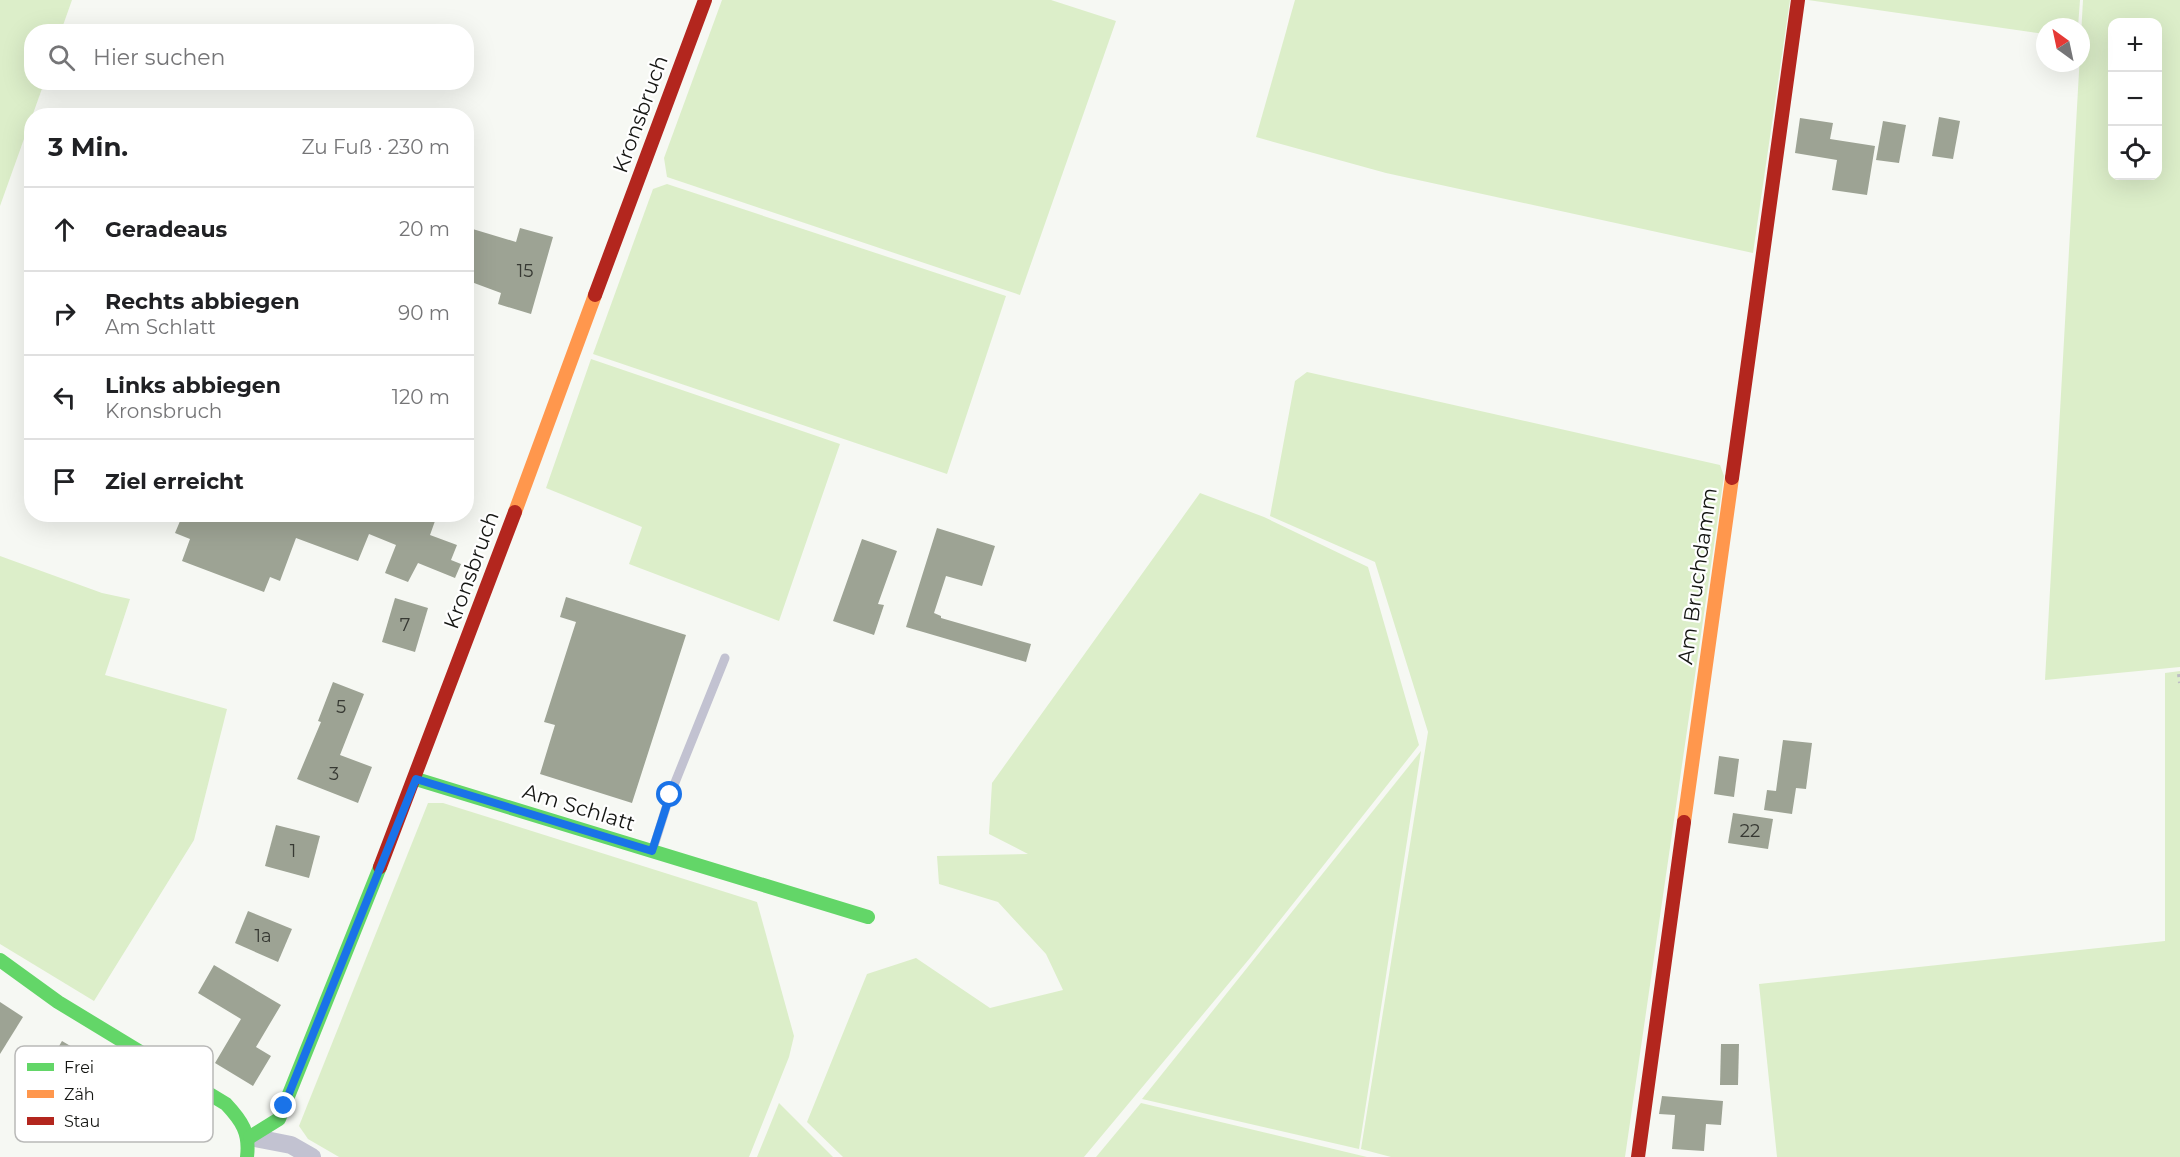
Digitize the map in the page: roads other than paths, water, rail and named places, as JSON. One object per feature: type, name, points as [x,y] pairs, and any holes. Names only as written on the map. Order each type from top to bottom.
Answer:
[{"type":"street","name":"Kronsbruch","points":[[250,1137],[279,1119],[416,779],[705,0]]},
{"type":"street","name":"Am Bruchdamm","points":[[1638,1157],[1798,0]]},
{"type":"street","name":"Am Schlatt","points":[[416,779],[868,917]]},
{"type":"street","points":[[0,960],[58,1002],[130,1046]]},
{"type":"street","points":[[213,1096],[226,1104],[240,1118],[250,1137],[247,1157]]},
{"type":"street","points":[[250,1137],[291,1145],[312,1157]]},
{"type":"lane","points":[[652,851],[670,795],[725,658]]}]
